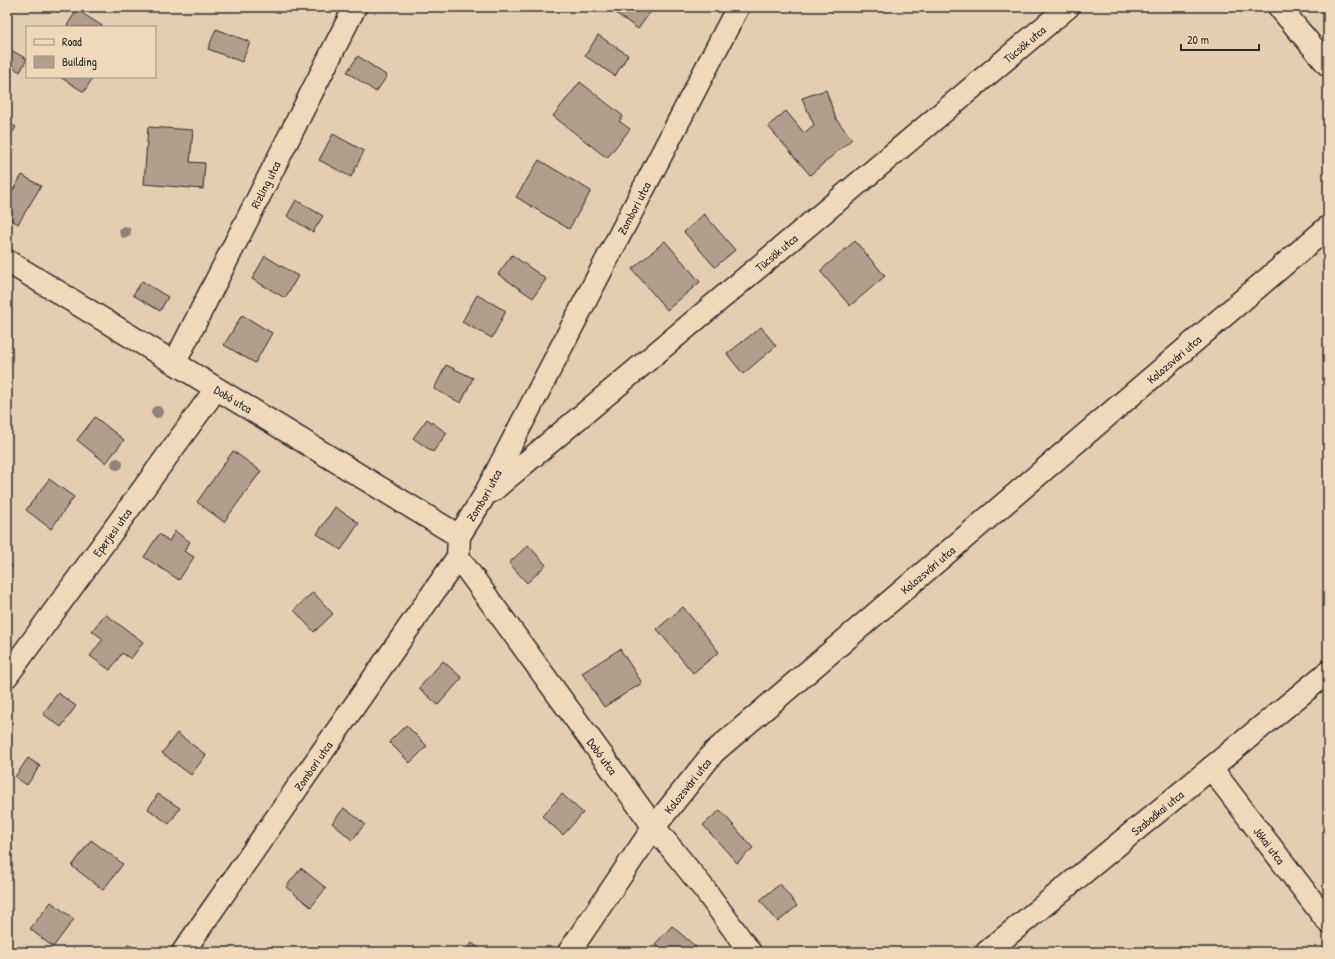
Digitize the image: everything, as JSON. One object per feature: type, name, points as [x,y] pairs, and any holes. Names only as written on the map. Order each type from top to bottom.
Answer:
[{"type":"street","name":"Rizling utca","points":[[175,362],[355,7]]},
{"type":"street","name":"Zombori utca","points":[[183,952],[458,557],[459,536],[483,498],[738,7]]},
{"type":"street","name":"Tücsök utca","points":[[483,498],[1068,7]]},
{"type":"street","points":[[1280,7],[1328,65]]},
{"type":"street","name":"Kolozsvári utca","points":[[569,952],[654,827],[714,752],[1328,227]]},
{"type":"street","name":"Dobó utca","points":[[7,261],[459,536]]},
{"type":"street","name":"Eperjesi utca","points":[[7,676],[216,389]]},
{"type":"street","name":"Dobó utca","points":[[458,557],[654,827],[705,890],[750,952]]},
{"type":"street","name":"Szabadkai utca","points":[[986,952],[1328,672]]},
{"type":"street","name":"Jókai utca","points":[[1211,768],[1328,922]]},
{"type":"building","points":[[611,7],[654,7],[638,29],[610,9]]},
{"type":"building","points":[[77,10],[102,26],[67,26]]},
{"type":"building","points":[[216,29],[250,42],[242,62],[208,49]]},
{"type":"building","points":[[598,35],[628,55],[615,76],[585,56]]},
{"type":"building","points":[[7,48],[26,58],[20,72],[7,64]]},
{"type":"building","points":[[358,56],[387,76],[376,92],[347,72]]},
{"type":"building","points":[[62,78],[92,78],[84,92]]},
{"type":"building","points":[[580,82],[623,116],[619,121],[630,129],[607,158],[553,116]]},
{"type":"building","points":[[826,90],[836,119],[852,139],[810,175],[768,126],[786,111],[804,133],[814,125],[802,98]]},
{"type":"building","points":[[7,122],[16,127],[7,142]]},
{"type":"building","points":[[148,127],[193,130],[190,162],[205,163],[203,189],[144,184]]},
{"type":"building","points":[[333,134],[364,151],[351,177],[319,160]]},
{"type":"building","points":[[539,160],[591,191],[569,229],[516,197]]},
{"type":"building","points":[[22,175],[41,186],[18,224],[7,217],[7,200]]},
{"type":"building","points":[[296,200],[323,216],[313,232],[287,216]]},
{"type":"building","points":[[704,214],[735,250],[715,267],[684,232]]},
{"type":"building","points":[[665,241],[700,282],[667,310],[632,269]]},
{"type":"building","points":[[855,241],[885,276],[850,306],[820,271]]},
{"type":"building","points":[[512,255],[546,279],[533,298],[498,274]]},
{"type":"building","points":[[265,256],[298,276],[285,298],[252,279]]},
{"type":"building","points":[[142,281],[168,297],[160,311],[133,295]]},
{"type":"building","points":[[477,295],[506,311],[492,338],[462,322]]},
{"type":"building","points":[[242,315],[272,333],[255,363],[224,345]]},
{"type":"building","points":[[761,327],[776,346],[743,374],[727,354]]},
{"type":"building","points":[[446,365],[473,378],[461,403],[434,389]]},
{"type":"building","points":[[95,417],[124,440],[106,463],[77,440]]},
{"type":"building","points":[[427,419],[447,433],[433,452],[413,438]]},
{"type":"building","points":[[233,451],[261,471],[224,522],[197,502]]},
{"type":"building","points":[[49,479],[74,497],[51,529],[26,510]]},
{"type":"building","points":[[335,507],[359,523],[341,550],[317,534]]},
{"type":"building","points":[[175,531],[190,542],[184,551],[194,557],[179,580],[144,557],[159,534],[169,541]]},
{"type":"building","points":[[528,545],[546,565],[527,583],[509,563]]},
{"type":"building","points":[[7,562],[12,566],[7,573]]},
{"type":"building","points":[[313,592],[333,614],[314,632],[294,610]]},
{"type":"building","points":[[683,607],[719,652],[693,673],[657,629]]},
{"type":"building","points":[[105,614],[143,642],[131,659],[122,653],[110,670],[90,656],[103,639],[92,631]]},
{"type":"building","points":[[620,649],[642,683],[604,707],[582,673]]},
{"type":"building","points":[[443,661],[462,678],[438,705],[419,688]]},
{"type":"building","points":[[58,693],[76,706],[61,727],[43,714]]},
{"type":"building","points":[[406,725],[427,746],[410,763],[389,742]]},
{"type":"building","points":[[177,733],[206,755],[191,775],[162,753]]},
{"type":"building","points":[[28,758],[40,766],[27,785],[15,777]]},
{"type":"building","points":[[158,794],[180,808],[169,824],[148,809]]},
{"type":"building","points":[[562,794],[583,813],[563,835],[542,816]]},
{"type":"building","points":[[344,808],[365,824],[352,840],[332,823]]},
{"type":"building","points":[[720,810],[753,848],[737,863],[703,825]]},
{"type":"building","points":[[91,840],[123,864],[103,890],[72,866]]},
{"type":"building","points":[[301,868],[326,888],[311,907],[286,887]]},
{"type":"building","points":[[780,884],[797,906],[778,922],[760,900]]},
{"type":"building","points":[[51,902],[74,919],[53,947],[30,929]]},
{"type":"building","points":[[672,926],[696,947],[692,952],[664,952],[655,944]]},
{"type":"building","points":[[472,943],[484,952],[465,952]]},
{"type":"building","points":[[128,944],[141,952],[124,952]]}]
